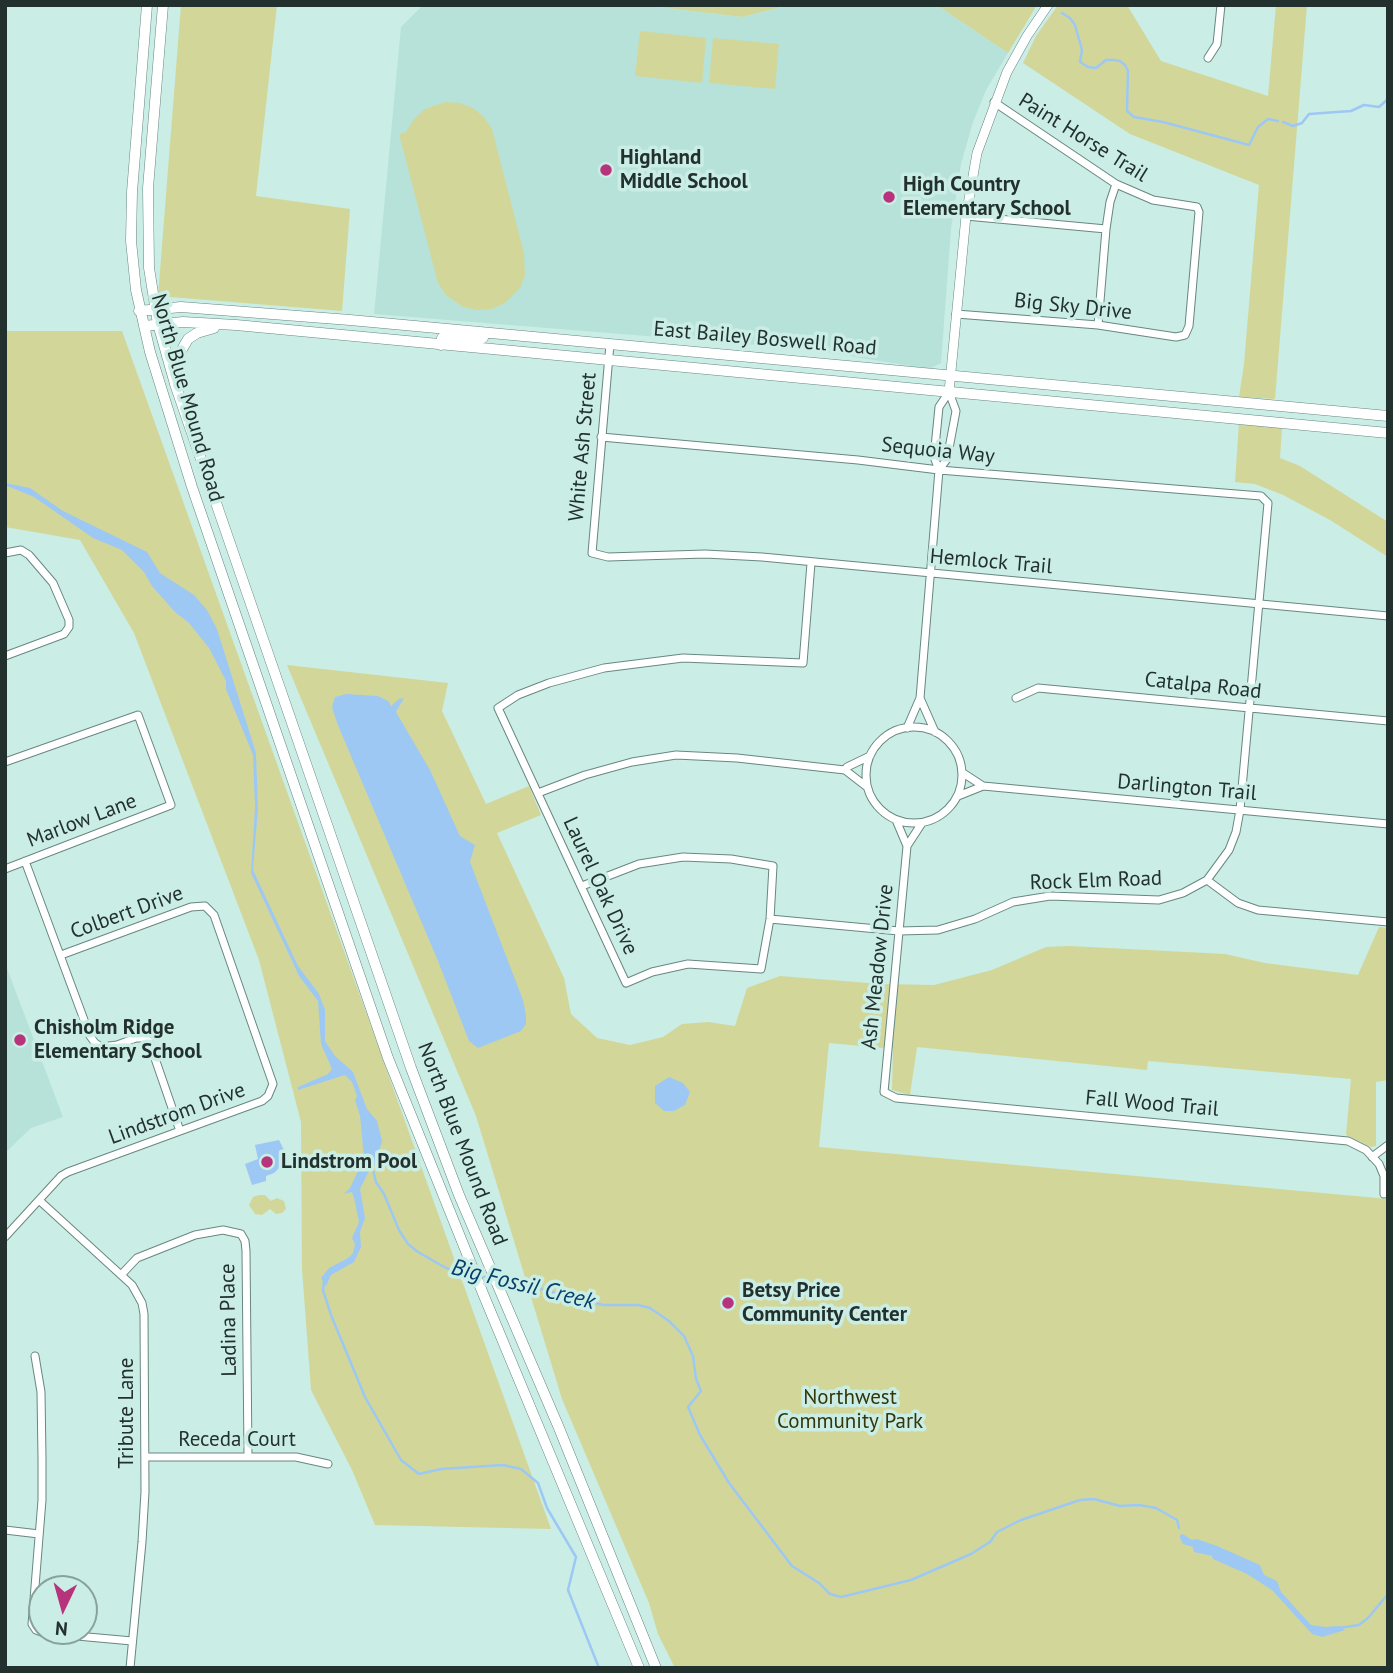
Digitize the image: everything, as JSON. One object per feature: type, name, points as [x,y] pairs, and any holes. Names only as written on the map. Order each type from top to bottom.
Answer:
[{"type":"main road","name":"North Blue Mound Road","points":[[147,5],[132,192],[132,267],[139,311],[192,487],[388,1058],[639,1668]]},
{"type":"main road","name":"North Blue Mound Road","points":[[161,7],[148,188],[149,268],[158,324],[175,384],[411,1068],[656,1668]]},
{"type":"main road","name":"East Bailey Boswell Road","points":[[139,311],[181,307],[504,334],[1388,416]]},
{"type":"main road","name":"East Bailey Boswell Road","points":[[144,326],[183,322],[236,325],[1388,433]]},
{"type":"main road","name":"North Blue Mound Road","points":[[175,384],[177,358],[188,340],[207,329],[236,325]]},
{"type":"main road","points":[[441,345],[445,336],[482,338],[504,334]]},
{"type":"main road","points":[[505,351],[516,346],[552,349],[560,339]]},
{"type":"main road","points":[[746,372],[747,357]]},
{"type":"main road","points":[[795,377],[797,361]]},
{"type":"main road","points":[[240,629],[259,624]]},
{"type":"street","points":[[939,470],[947,459],[956,411],[949,392],[966,216],[975,161],[994,102],[1017,54],[1048,5]]},
{"type":"street","points":[[1208,58],[1217,44],[1221,5]]},
{"type":"street","name":"Paint Horse Trail","points":[[994,102],[1116,184],[1153,200],[1197,207],[1199,212],[1189,326],[1185,335]]},
{"type":"street","points":[[1098,325],[1106,229],[1116,184]]},
{"type":"street","points":[[966,216],[1106,229]]},
{"type":"street","name":"Big Sky Drive","points":[[957,314],[1098,325],[1175,337],[1185,335]]},
{"type":"street","name":"White Ash Street","points":[[592,553],[610,344]]},
{"type":"street","points":[[907,728],[920,698],[939,470],[934,457],[939,407],[949,392]]},
{"type":"street","name":"Sequoia Way","points":[[601,437],[831,457],[939,470],[1261,496],[1268,503]]},
{"type":"street","name":"Rock Elm Road","points":[[769,919],[899,931],[938,930],[975,919],[1013,902],[1049,896],[1159,900],[1183,893],[1207,880],[1229,850],[1240,810],[1268,503]]},
{"type":"street","points":[[5,553],[21,550],[29,555],[53,583],[67,611],[69,627],[64,634],[5,656]]},
{"type":"street","name":"Hemlock Trail","points":[[592,553],[608,557],[705,554],[1388,616]]},
{"type":"street","name":"Laurel Oak Drive","points":[[769,919],[761,970],[688,964],[653,972],[626,983],[498,708],[518,695],[549,682],[604,668],[683,658],[803,663],[811,563]]},
{"type":"street","name":"Catalpa Road","points":[[1016,698],[1038,688],[1388,720]]},
{"type":"street","points":[[920,698],[935,732]]},
{"type":"street","name":"Marlow Lane","points":[[5,762],[138,715],[171,805],[5,869]]},
{"type":"street","points":[[538,793],[585,775],[632,762],[676,755],[737,758],[845,770],[867,787],[878,807],[896,820],[922,823],[943,814],[958,796],[963,773],[954,748],[935,732],[919,727],[907,728],[885,737],[870,756],[867,787]]},
{"type":"street","points":[[845,770],[870,756]]},
{"type":"street","name":"Darlington Trail","points":[[963,773],[983,786]]},
{"type":"street","name":"Darlington Trail","points":[[958,796],[983,786],[1388,824]]},
{"type":"street","name":"Ash Meadow Drive","points":[[896,820],[907,846]]},
{"type":"street","name":"Ash Meadow Drive","points":[[884,1092],[907,846],[922,823]]},
{"type":"street","points":[[582,886],[639,864],[683,857],[767,864],[773,866],[769,919]]},
{"type":"street","points":[[25,862],[90,1036],[101,1047],[135,1038],[149,1041],[180,1131]]},
{"type":"street","points":[[1207,880],[1238,903],[1258,910],[1388,922]]},
{"type":"street","name":"Colbert Drive","points":[[61,955],[191,907],[205,906]]},
{"type":"street","name":"Lindstrom Drive","points":[[5,1237],[61,1176],[68,1172],[262,1101],[268,1096],[272,1084],[214,915],[205,906]]},
{"type":"street","name":"Fall Wood Trail","points":[[884,1092],[896,1098],[1348,1140],[1366,1150],[1372,1157]]},
{"type":"street","points":[[1384,1194],[1384,1176],[1379,1164],[1372,1157],[1388,1145]]},
{"type":"street","name":"Tribute Lane","points":[[40,1201],[121,1275],[137,1293],[144,1314],[145,1457],[142,1542],[130,1668]]},
{"type":"street","name":"Ladina Place","points":[[121,1275],[137,1258],[195,1235],[223,1230],[240,1234],[245,1241],[248,1456]]},
{"type":"street","points":[[35,1356],[41,1392],[42,1500],[32,1624],[36,1630],[44,1633],[132,1641]]},
{"type":"street","name":"Receda Court","points":[[145,1457],[296,1457],[328,1464]]},
{"type":"street","points":[[5,1531],[39,1534]]},
{"type":"shaded area","name":"Highland Middle School","points":[[423,5],[642,5],[742,17],[789,5],[924,5],[941,8],[1008,53],[986,90],[961,164],[951,229],[941,363],[929,369],[807,349],[374,314],[401,27]]},
{"type":"shaded area","name":"Chisholm Ridge Elementary School","points":[[5,963],[63,1117],[31,1128],[5,1153]]},
{"type":"green space","points":[[181,5],[277,5],[256,196],[350,209],[342,311],[158,296]]},
{"type":"green space","points":[[642,5],[789,5],[742,17]]},
{"type":"green space","points":[[924,5],[1037,5],[1008,53],[941,8]]},
{"type":"green space","points":[[1058,5],[1127,5],[1161,61],[1268,96],[1276,5],[1307,5],[1275,399],[1239,397],[1259,185],[1130,134],[1023,63],[1036,36]]},
{"type":"green space","points":[[640,31],[706,38],[702,83],[635,76]]},
{"type":"green space","points":[[713,38],[779,44],[775,89],[709,83]]},
{"type":"green space","points":[[445,102],[460,103],[473,108],[484,117],[492,129],[524,253],[525,275],[520,288],[505,303],[492,309],[463,307],[446,295],[438,283],[399,134],[406,132],[414,119],[425,109]]},
{"type":"green space","points":[[5,331],[122,331],[551,1529],[375,1525],[352,1470],[311,1390],[302,1269],[301,1122],[259,960],[134,633],[80,540],[5,527]]},
{"type":"green space","points":[[1239,423],[1282,428],[1280,458],[1300,466],[1388,522],[1388,557],[1330,520],[1283,495],[1255,484],[1235,482]]},
{"type":"green space","name":"Northwest Community Park","points":[[287,665],[448,683],[442,711],[486,804],[529,786],[541,815],[497,833],[564,978],[571,1014],[597,1038],[630,1045],[663,1037],[682,1024],[708,1022],[735,1026],[747,988],[780,976],[934,985],[992,970],[1046,947],[1225,954],[1265,963],[1358,975],[1379,927],[1388,928],[1388,1080],[1376,1082],[1376,1146],[1371,1147],[1346,1135],[1351,1079],[1148,1061],[1147,1070],[917,1047],[910,1095],[892,1090],[893,1049],[829,1043],[819,1147],[1388,1199],[1388,1668],[675,1668],[658,1634],[649,1603],[562,1399],[476,1116]]},
{"type":"green space","points":[[265,1195],[271,1201],[277,1198],[284,1201],[286,1209],[276,1214],[270,1209],[262,1215],[255,1214],[249,1205],[253,1197]]},
{"type":"water","points":[[5,483],[30,488],[63,511],[147,552],[160,573],[194,595],[207,610],[217,629],[256,753],[258,809],[253,870],[298,966],[319,994],[325,1010],[325,1041],[335,1056],[353,1072],[367,1109],[377,1121],[382,1141],[375,1165],[360,1189],[365,1218],[360,1232],[361,1247],[354,1262],[331,1275],[326,1286],[321,1278],[329,1268],[353,1253],[355,1244],[352,1238],[359,1222],[352,1192],[344,1194],[350,1188],[364,1158],[360,1116],[355,1100],[357,1096],[352,1082],[345,1075],[298,1090],[298,1087],[328,1074],[332,1069],[321,1044],[318,1001],[299,976],[251,873],[255,807],[253,755],[226,689],[226,681],[209,648],[122,550],[93,538],[34,497]]},
{"type":"water","points":[[346,694],[378,696],[388,701],[391,706],[404,698],[396,712],[430,770],[460,836],[475,845],[470,862],[523,1000],[526,1024],[521,1031],[478,1048],[469,1041],[337,723],[332,707],[335,697]]},
{"type":"water","points":[[669,1077],[683,1083],[690,1092],[685,1105],[674,1111],[664,1111],[655,1103],[655,1086]]},
{"type":"water","name":"Lindstrom Pool","points":[[279,1140],[284,1150],[283,1164],[274,1173],[266,1176],[266,1181],[252,1185],[245,1164],[258,1159],[255,1145]]},
{"type":"water","points":[[1180,1535],[1192,1540],[1197,1539],[1217,1546],[1260,1565],[1264,1575],[1277,1581],[1281,1592],[1311,1625],[1339,1626],[1345,1630],[1322,1637],[1312,1634],[1272,1590],[1247,1574],[1213,1559],[1212,1556],[1194,1552],[1193,1547],[1183,1544]]},
{"type":"waterway","points":[[1062,13],[1075,25],[1082,50],[1080,62],[1096,68],[1106,60],[1120,61],[1125,65],[1128,71],[1127,111],[1134,117],[1249,145],[1258,127],[1268,119],[1278,121]]},
{"type":"waterway","points":[[1283,122],[1293,126],[1302,123],[1309,114],[1351,111],[1364,105],[1379,107],[1388,99]]},
{"type":"waterway","name":"Big Fossil Creek","points":[[372,1166],[376,1182],[408,1244],[446,1268],[472,1275]]},
{"type":"waterway","name":"Big Fossil Creek","points":[[478,1276],[493,1278]]},
{"type":"waterway","name":"Big Fossil Creek","points":[[499,1278],[603,1305],[638,1305],[650,1308],[669,1321],[684,1336],[693,1356],[696,1379],[701,1391],[688,1407],[700,1435],[729,1483],[792,1566],[819,1583],[830,1594],[841,1597],[911,1580],[971,1554],[990,1542],[997,1532],[1021,1520],[1080,1500],[1094,1499],[1120,1506],[1156,1508],[1177,1520],[1179,1528]]},
{"type":"waterway","points":[[324,1281],[323,1290],[331,1315],[365,1397],[401,1460],[419,1474],[441,1469],[503,1465],[521,1469],[538,1483],[547,1508],[576,1557],[568,1590],[599,1668]]},
{"type":"waterway","name":"Big Fossil Creek","points":[[1339,1628],[1359,1625],[1388,1594]]},
{"type":"place","name":"Highland Middle School","points":[[606,170]]},
{"type":"place","name":"High Country Elementary School","points":[[889,197]]},
{"type":"place","name":"Chisholm Ridge Elementary School","points":[[20,1040]]},
{"type":"place","name":"Lindstrom Pool","points":[[267,1162]]},
{"type":"place","name":"Betsy Price Community Center","points":[[728,1303]]}]
